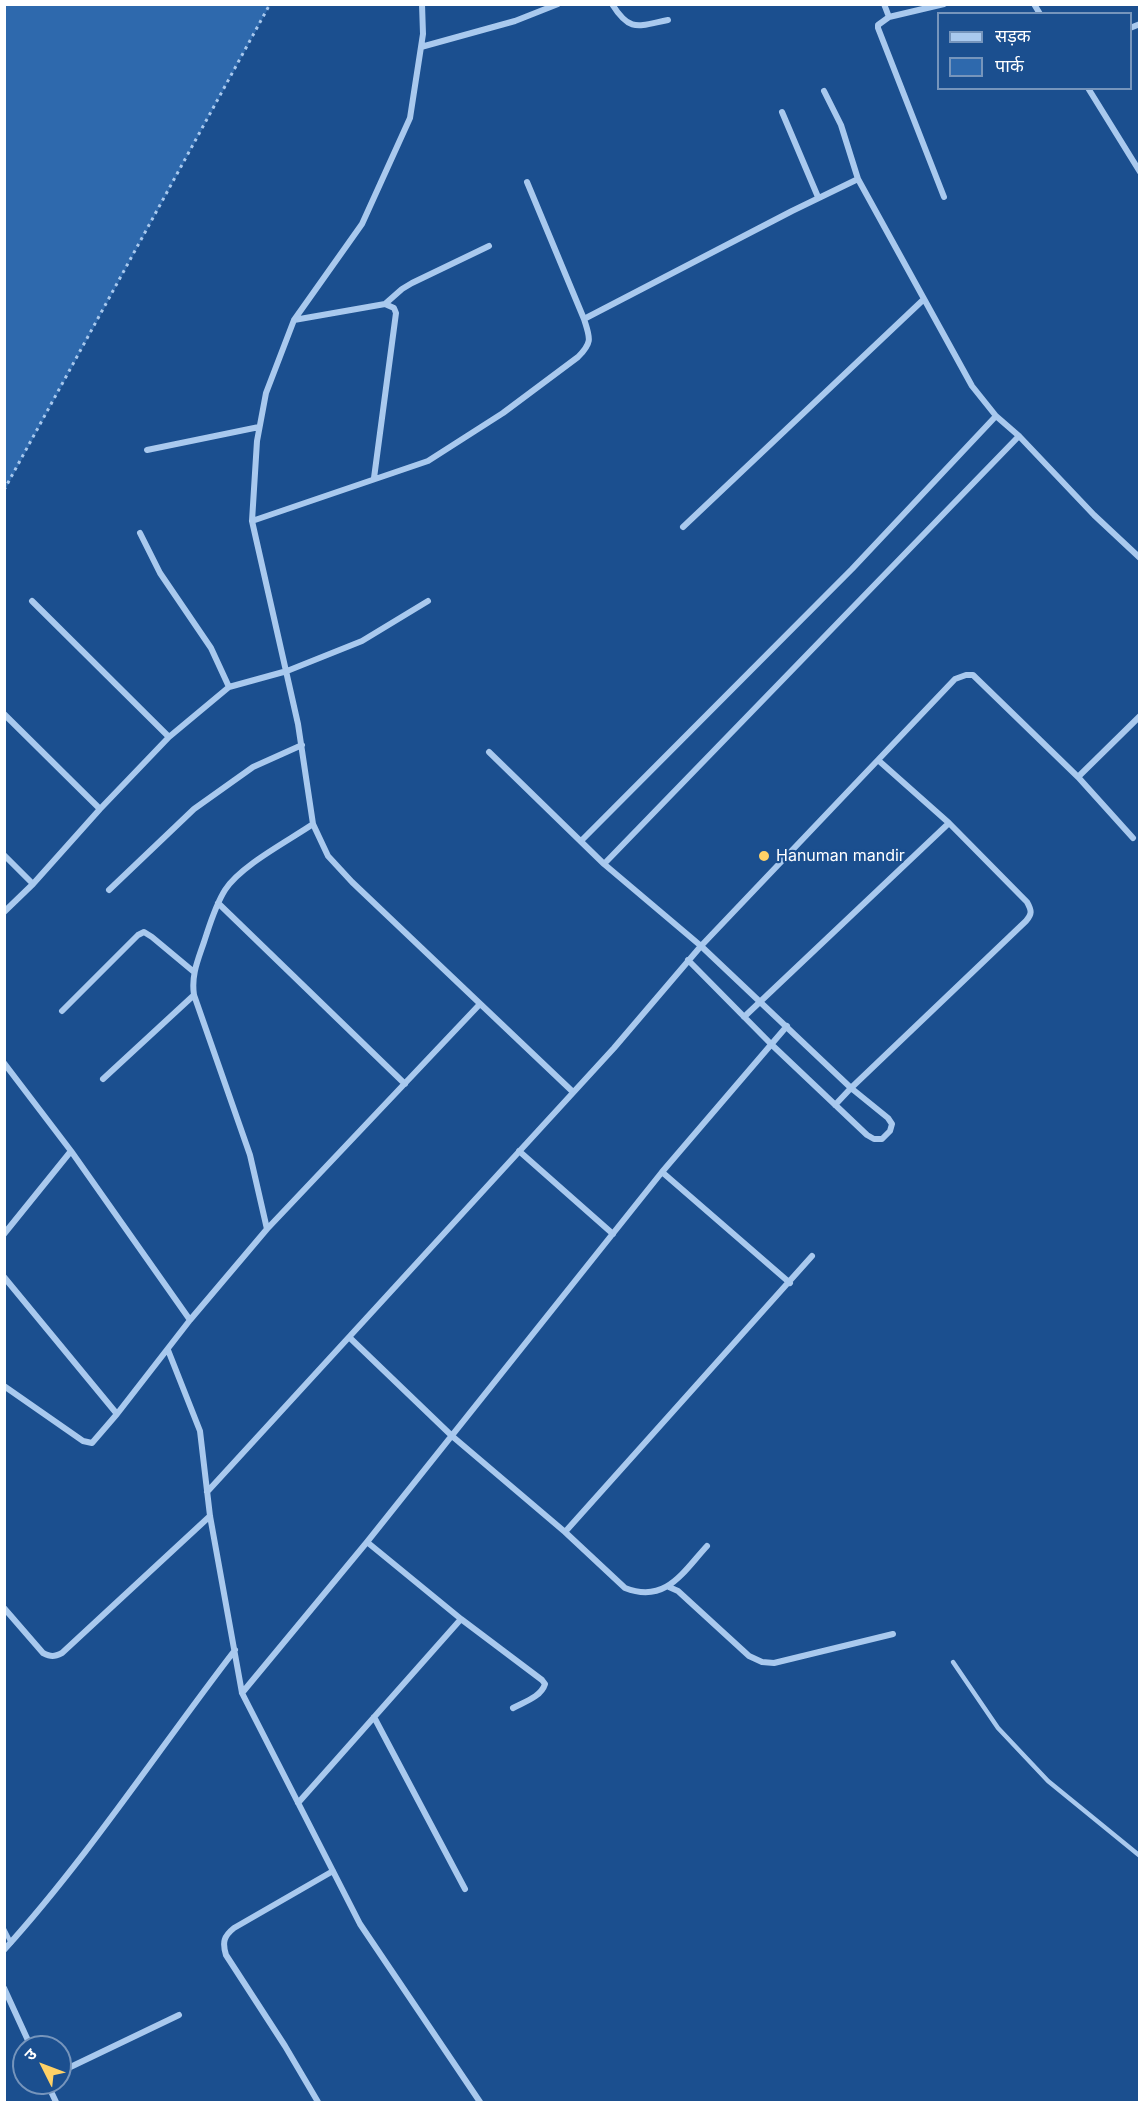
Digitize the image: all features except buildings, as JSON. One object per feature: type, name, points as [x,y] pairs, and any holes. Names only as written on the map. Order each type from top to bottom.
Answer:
[{"type":"street","points":[[422,4],[423,34],[410,118],[362,224],[294,320],[266,393],[259,428],[252,521],[302,745],[313,824],[328,856],[352,882],[573,1092]]},
{"type":"street","points":[[421,47],[515,21],[558,4]]},
{"type":"street","points":[[612,4],[625,22],[631,25],[668,20]]},
{"type":"street","points":[[884,4],[889,17]]},
{"type":"street","points":[[944,4],[889,17],[878,25],[944,197]]},
{"type":"street","points":[[1089,90],[1140,172]]},
{"type":"street","points":[[824,91],[841,125],[858,179],[972,386],[996,416],[1019,436],[1094,515],[1140,558]]},
{"type":"street","points":[[782,112],[818,197]]},
{"type":"street","points":[[584,319],[818,197],[858,179]]},
{"type":"street","points":[[252,521],[435,458],[503,413],[588,347],[590,337],[584,319],[527,182]]},
{"type":"street","points":[[294,320],[385,304],[412,283],[489,246]]},
{"type":"street","points":[[683,527],[923,300]]},
{"type":"street","points":[[374,478],[396,313],[394,308],[385,304]]},
{"type":"street","points":[[581,842],[852,569],[996,416]]},
{"type":"street","points":[[147,450],[259,428]]},
{"type":"street","points":[[604,864],[1019,436]]},
{"type":"street","points":[[140,533],[160,573],[211,648],[229,687]]},
{"type":"street","points":[[33,601],[169,736]]},
{"type":"street","points":[[4,912],[33,884],[100,808],[169,736],[229,687],[287,671],[362,641],[428,601]]},
{"type":"street","points":[[207,1492],[614,1048],[688,960],[955,680],[966,675],[973,675],[1078,777],[1133,837]]},
{"type":"street","points":[[4,714],[100,808]]},
{"type":"street","points":[[1078,777],[1140,716]]},
{"type":"street","points":[[109,890],[195,809],[253,766],[302,745]]},
{"type":"street","points":[[489,752],[604,864],[701,946],[851,1088],[888,1118],[892,1124],[890,1131],[882,1140],[874,1139],[771,1044],[688,960]]},
{"type":"street","points":[[835,1105],[1031,916],[1032,910],[1028,902],[949,823],[878,760]]},
{"type":"street","points":[[744,1017],[759,1000],[949,823]]},
{"type":"street","points":[[267,1229],[250,1155],[194,995],[192,982],[218,903],[226,888],[238,874],[313,824]]},
{"type":"street","points":[[4,855],[33,884]]},
{"type":"street","points":[[218,903],[405,1084]]},
{"type":"street","points":[[62,1011],[138,935],[144,932],[152,936],[194,972]]},
{"type":"street","points":[[103,1079],[194,995]]},
{"type":"street","points":[[4,1386],[83,1441],[92,1443],[190,1320],[267,1229],[480,1004]]},
{"type":"street","points":[[242,1693],[367,1542],[662,1172],[787,1026]]},
{"type":"street","points":[[4,1063],[71,1151],[190,1320]]},
{"type":"street","points":[[4,1234],[71,1151]]},
{"type":"street","points":[[519,1151],[613,1234]]},
{"type":"street","points":[[662,1172],[790,1282]]},
{"type":"street","points":[[566,1532],[812,1256]]},
{"type":"street","points":[[4,1277],[117,1414]]},
{"type":"street","points":[[349,1337],[452,1436],[566,1532],[625,1588],[645,1593],[669,1587],[707,1546]]},
{"type":"street","points":[[168,1350],[200,1431],[210,1516],[242,1693],[360,1924],[480,2103]]},
{"type":"street","points":[[4,1608],[43,1653],[50,1657],[62,1653],[210,1516]]},
{"type":"street","points":[[367,1542],[545,1684],[540,1693],[513,1708]]},
{"type":"street","points":[[669,1587],[678,1591],[749,1656],[762,1662],[774,1663],[893,1634]]},
{"type":"street","points":[[298,1803],[461,1619]]},
{"type":"street","points":[[4,1950],[138,1784],[235,1650]]},
{"type":"street","points":[[374,1717],[465,1889]]},
{"type":"street","points":[[318,2103],[285,2046],[226,1955],[223,1945],[225,1935],[234,1928],[333,1871]]},
{"type":"street","points":[[4,1988],[26,2035]]},
{"type":"street","points":[[72,2066],[179,2015]]},
{"type":"lane","points":[[953,1662],[998,1728],[1048,1780],[1140,1856]]},
{"type":"lane","points":[[4,1929],[11,1943]]},
{"type":"path","points":[[4,490],[270,4]]},
{"type":"green space","points":[[4,5],[270,5],[5,490]]},
{"type":"place","name":"Hanuman mandir","points":[[764,856]]}]
